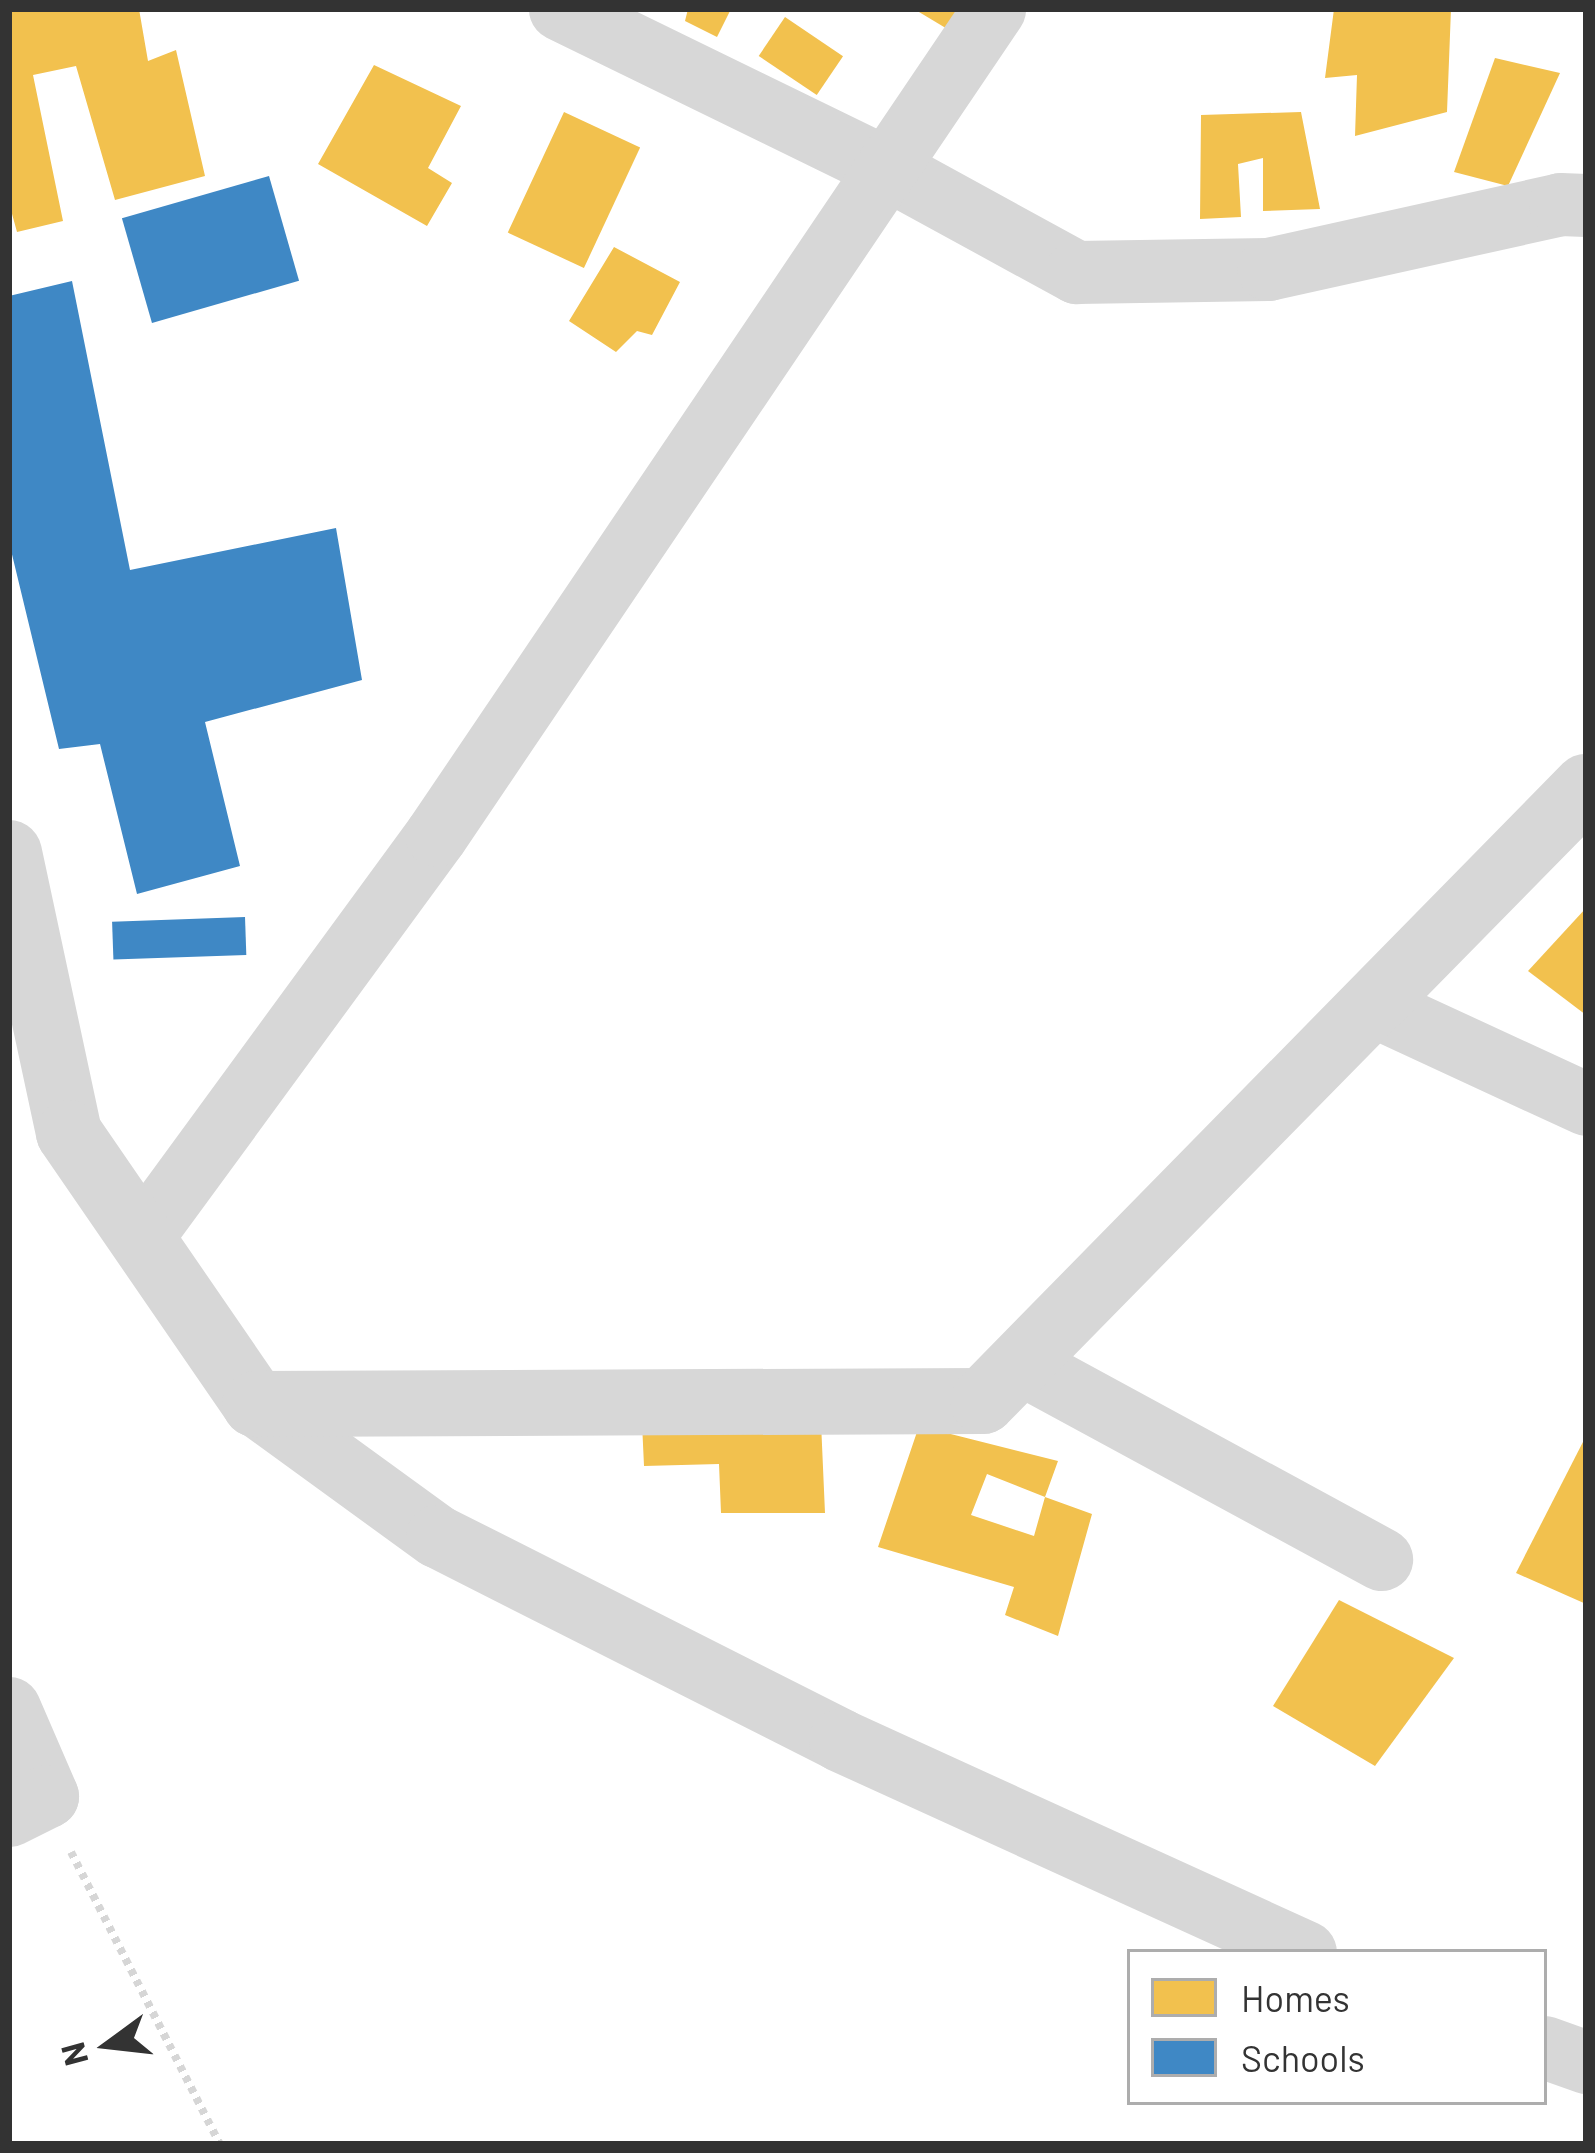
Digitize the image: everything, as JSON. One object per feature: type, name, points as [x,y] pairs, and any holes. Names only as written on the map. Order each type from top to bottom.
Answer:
[{"type":"street","points":[[560,9],[886,168],[1076,272],[1268,269],[1560,204],[1586,205]]},
{"type":"street","points":[[141,1238],[436,835],[994,9]]},
{"type":"street","points":[[255,1404],[983,1401],[1586,788]]},
{"type":"street","points":[[9,853],[69,1133],[255,1404],[437,1536],[840,1740],[1298,1949]]},
{"type":"street","points":[[1372,1005],[1586,1104]]},
{"type":"street","points":[[1020,1364],[1381,1559]]},
{"type":"street","points":[[9,1708],[28,1806]]},
{"type":"street","points":[[1547,2048],[1586,2062]]},
{"type":"path","points":[[28,1806],[220,2144]]},
{"type":"building: Homes","points":[[9,9],[139,9],[148,61],[176,50],[205,176],[115,200],[76,66],[33,75],[63,221],[17,232],[9,203]]},
{"type":"building: Homes","points":[[688,9],[731,9],[717,37],[685,21]]},
{"type":"building: Homes","points":[[914,9],[964,9],[949,30]]},
{"type":"building: Homes","points":[[1334,9],[1451,9],[1447,112],[1355,136],[1357,75],[1325,78]]},
{"type":"building: Homes","points":[[785,17],[843,56],[817,95],[759,56]]},
{"type":"building: Homes","points":[[1495,58],[1560,73],[1508,186],[1454,172]]},
{"type":"building: Homes","points":[[374,65],[461,106],[428,168],[452,183],[427,226],[318,164]]},
{"type":"building: Homes","points":[[564,112],[640,147],[584,268],[508,233]]},
{"type":"building: Homes","points":[[1301,112],[1320,209],[1263,211],[1263,158],[1238,164],[1241,217],[1200,219],[1201,115]]},
{"type":"building: Homes","points":[[614,247],[680,282],[652,335],[637,331],[616,352],[569,321]]},
{"type":"building: Homes","points":[[1586,908],[1586,1015],[1528,971]]},
{"type":"building: Homes","points":[[821,1422],[825,1513],[721,1513],[719,1464],[644,1466],[642,1423]]},
{"type":"building: Homes","points":[[919,1426],[1058,1461],[1045,1497],[1092,1514],[1058,1636],[1005,1615],[1014,1587],[878,1547]],"holes":[[[987,1474],[1045,1497],[1034,1536],[971,1515]]]},
{"type":"building: Homes","points":[[1586,1436],[1586,1604],[1516,1573]]},
{"type":"building: Homes","points":[[1339,1600],[1454,1658],[1375,1766],[1273,1706]]},
{"type":"building: Schools","points":[[269,176],[299,281],[152,323],[122,218]]},
{"type":"building: Schools","points":[[72,281],[130,570],[336,528],[362,680],[205,722],[240,866],[137,894],[100,744],[59,749],[9,542],[9,296]]},
{"type":"building: Schools","points":[[245,917],[246,955],[113,960],[112,922]]}]
